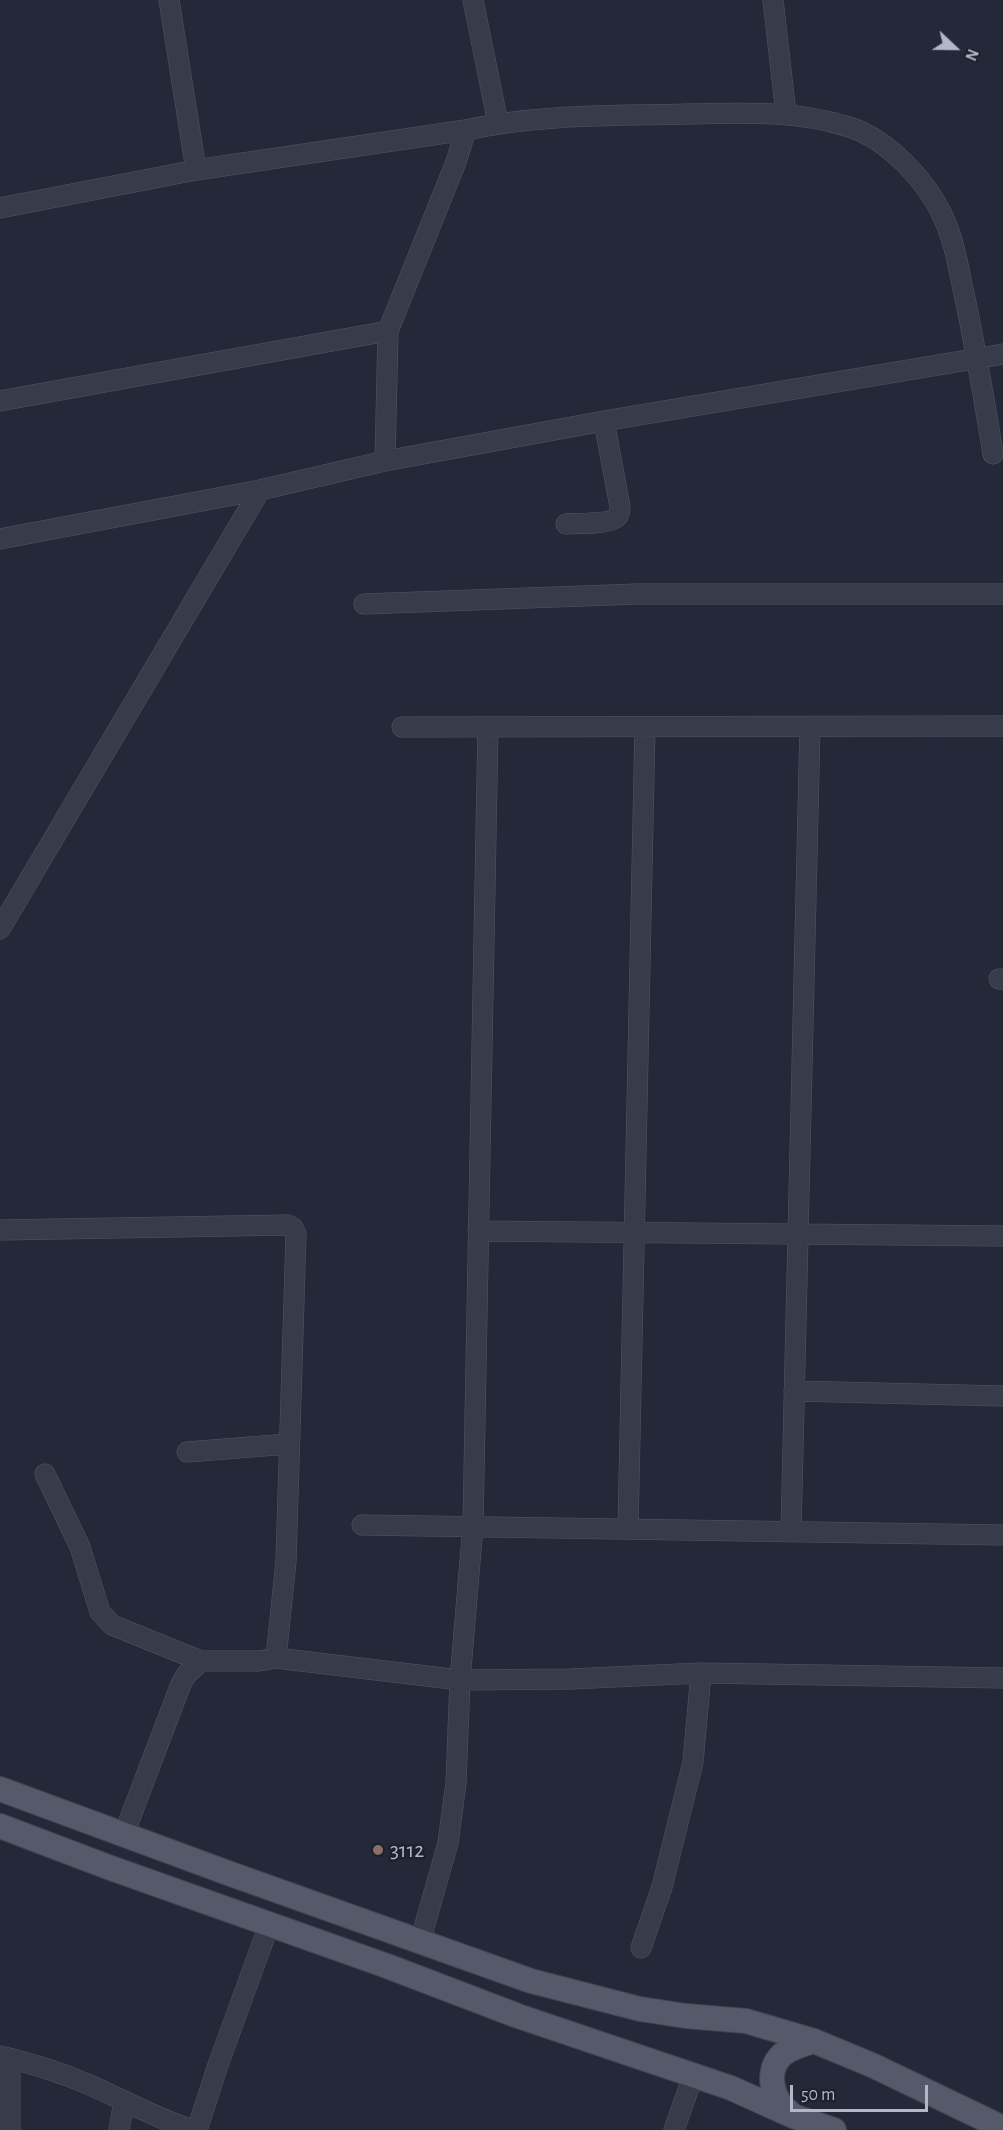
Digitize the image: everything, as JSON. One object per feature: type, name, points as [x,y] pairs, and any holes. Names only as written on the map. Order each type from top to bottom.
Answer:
[{"type":"main road","points":[[0,1789],[228,1874],[531,1982],[604,2001],[687,2016],[746,2021],[814,2041],[874,2066],[1003,2128]]},
{"type":"main road","points":[[0,1826],[387,1966],[518,2016],[731,2088],[793,2116],[834,2130]]},
{"type":"main road","points":[[793,2116],[779,2104],[773,2093],[774,2069],[784,2053],[814,2041]]},
{"type":"street","points":[[169,0],[196,170]]},
{"type":"street","points":[[473,0],[498,123]]},
{"type":"street","points":[[773,0],[786,114]]},
{"type":"street","points":[[0,208],[196,170],[466,130],[498,123],[652,115],[786,114],[847,126],[878,141],[903,162],[931,195],[944,218],[952,238],[979,359],[993,454]]},
{"type":"street","points":[[385,461],[388,331],[456,162],[466,130]]},
{"type":"street","points":[[0,401],[388,331]]},
{"type":"street","points":[[0,539],[260,490],[385,461],[604,421],[1003,354]]},
{"type":"street","points":[[566,524],[609,521],[619,514],[620,507],[604,421]]},
{"type":"street","points":[[0,929],[260,490]]},
{"type":"street","points":[[363,604],[637,594],[1003,594]]},
{"type":"street","points":[[402,727],[1003,726]]},
{"type":"street","points":[[420,1942],[448,1843],[456,1783],[460,1680],[473,1526],[488,727]]},
{"type":"street","points":[[628,1529],[645,727]]},
{"type":"street","points":[[791,1532],[810,727]]},
{"type":"street","points":[[0,1230],[288,1225],[293,1228],[296,1234],[286,1561],[276,1658]]},
{"type":"street","points":[[478,1231],[1003,1236]]},
{"type":"street","points":[[794,1391],[1003,1396]]},
{"type":"street","points":[[188,1452],[288,1444]]},
{"type":"street","points":[[45,1474],[80,1547],[100,1612],[105,1619],[112,1625],[201,1661],[260,1661],[276,1658],[460,1680],[701,1673],[1003,1678]]},
{"type":"street","points":[[362,1524],[1003,1535]]},
{"type":"street","points":[[124,1834],[181,1684],[201,1661]]},
{"type":"street","points":[[641,1947],[662,1887],[693,1762],[701,1673]]},
{"type":"street","points":[[197,2130],[269,1925]]},
{"type":"street","points":[[10,2130],[5,2057],[75,2079],[165,2121],[193,2130]]},
{"type":"street","points":[[674,2130],[693,2076]]},
{"type":"street","points":[[118,2130],[123,2101]]},
{"type":"place","name":"3112","points":[[378,1850]]}]
